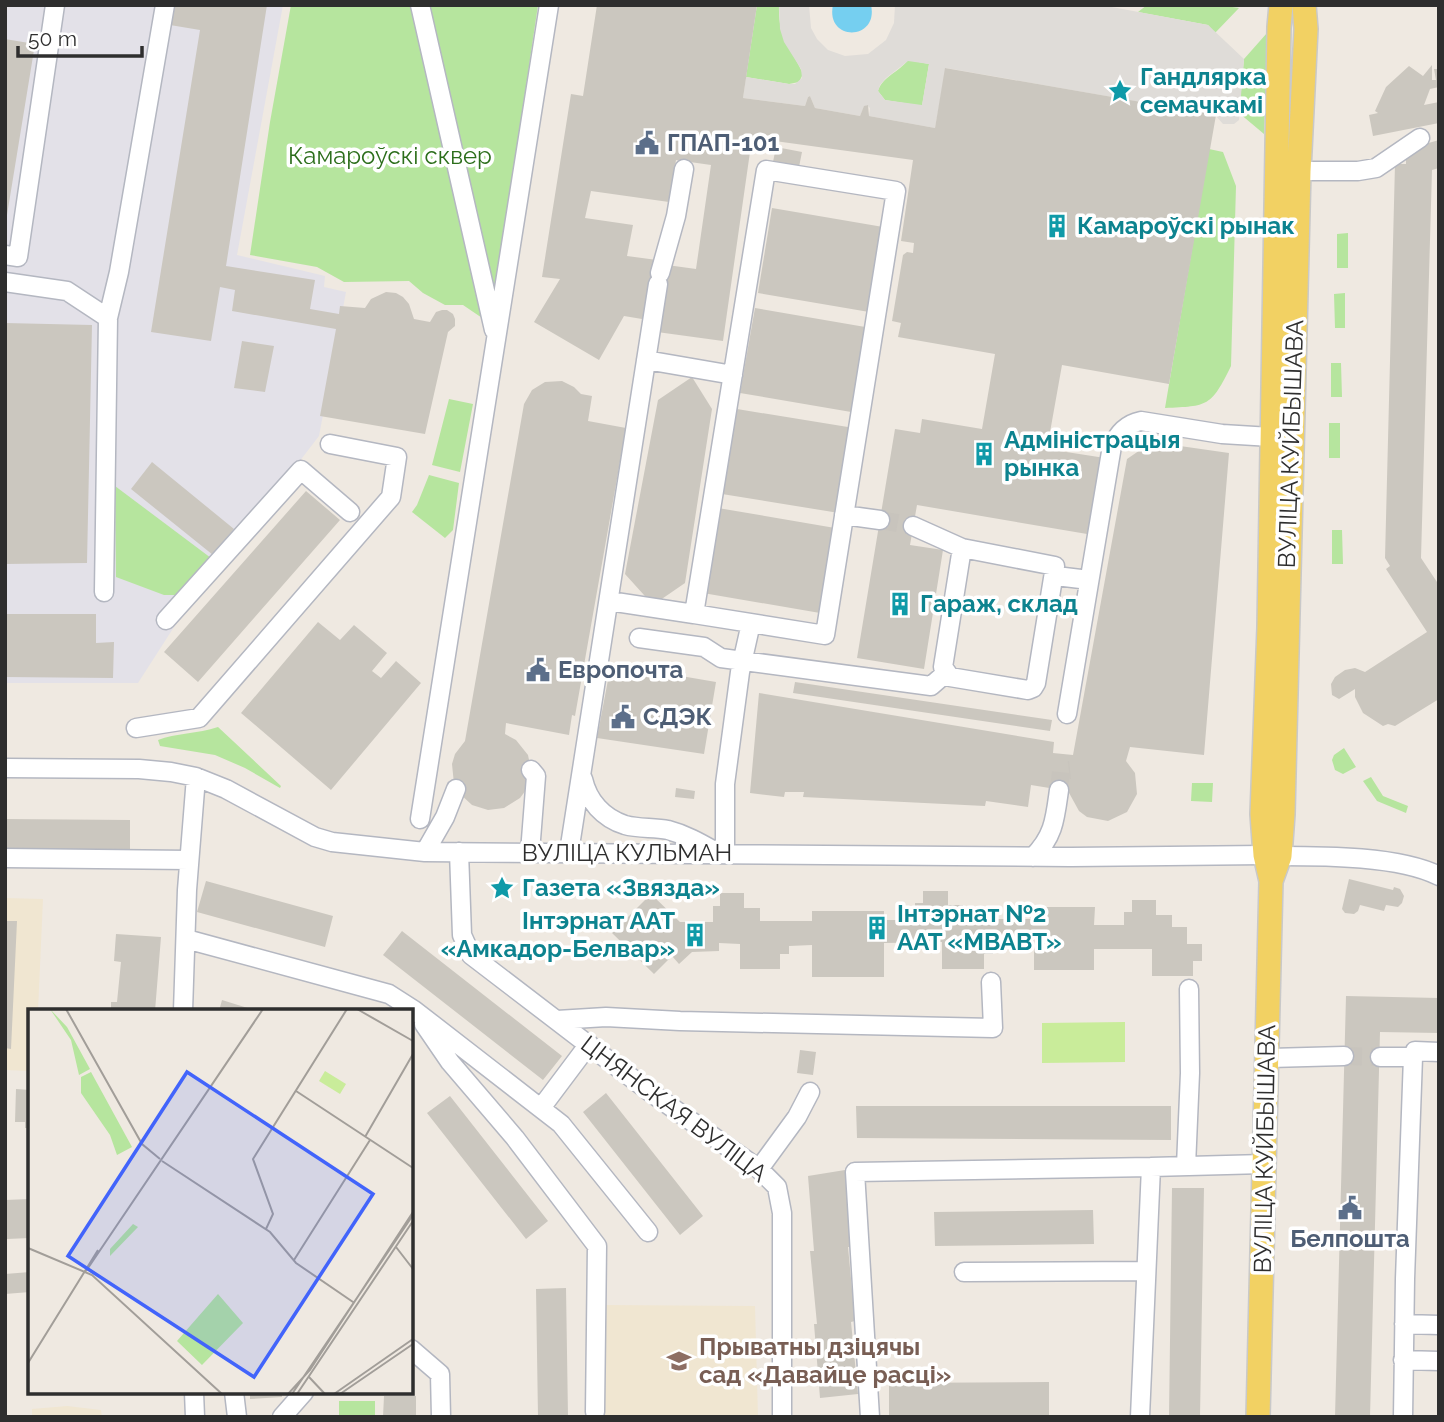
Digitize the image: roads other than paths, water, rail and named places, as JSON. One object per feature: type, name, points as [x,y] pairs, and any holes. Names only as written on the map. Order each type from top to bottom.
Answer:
[{"type":"main road","name":"ВУЛІЦА КУЙБЫШАВА","points":[[1272,856],[1262,814],[1269,627],[1281,5]]},
{"type":"main road","name":"ВУЛІЦА КУЙБЫШАВА","points":[[1258,1417],[1272,856],[1283,814],[1299,171],[1306,29],[1304,5]]},
{"type":"street","points":[[5,255],[18,257],[55,5]]},
{"type":"street","points":[[104,592],[108,318],[119,272],[165,5]]},
{"type":"street","points":[[420,5],[496,339]]},
{"type":"street","points":[[420,819],[549,5]]},
{"type":"street","points":[[1299,171],[1358,171],[1376,168],[1420,138]]},
{"type":"street","points":[[569,852],[659,279],[676,216],[684,169]]},
{"type":"street","points":[[608,601],[825,635],[896,191],[766,170],[694,614]]},
{"type":"street","points":[[5,282],[68,291],[108,318]]},
{"type":"street","points":[[646,360],[733,375]]},
{"type":"street","points":[[1067,714],[1112,446],[1124,428],[1141,421],[1271,437]]},
{"type":"street","points":[[136,728],[199,718],[391,497],[397,457],[331,444]]},
{"type":"street","points":[[166,620],[301,470],[350,512]]},
{"type":"street","points":[[845,515],[880,520]]},
{"type":"street","points":[[913,526],[962,548],[1052,563],[1056,569],[1055,576],[1033,688],[1028,690],[950,677],[946,673],[943,667],[962,548]]},
{"type":"street","points":[[1055,576],[1089,580]]},
{"type":"street","points":[[581,774],[586,793],[595,807],[610,818],[625,825],[666,830],[692,838],[721,853],[725,784],[751,623]]},
{"type":"street","points":[[639,638],[704,647],[720,658],[931,686],[946,673]]},
{"type":"street","name":"ВУЛІЦА КУЛЬМАН","points":[[5,768],[139,769],[196,777],[226,789],[315,837],[332,842],[425,852],[1033,857],[1272,856],[1368,860],[1437,871]]},
{"type":"street","points":[[530,852],[536,776],[531,770]]},
{"type":"street","points":[[183,1009],[189,860],[196,777]]},
{"type":"street","points":[[425,852],[446,817],[456,789]]},
{"type":"street","points":[[1033,857],[1045,845],[1054,826],[1060,790],[1057,842],[1071,857]]},
{"type":"street","name":"ЦНЯНСКАЯ ВУЛІЦА","points":[[459,852],[462,935],[471,955],[650,1092],[760,1169],[776,1187],[782,1213],[782,1417]]},
{"type":"street","points":[[5,858],[189,860]]},
{"type":"street","points":[[186,939],[389,994],[412,1009]]},
{"type":"street","points":[[557,1020],[606,1017],[993,1028],[991,982]]},
{"type":"street","points":[[1186,1166],[1190,1073],[1189,989]]},
{"type":"street","points":[[414,1010],[561,1124],[648,1232]]},
{"type":"street","points":[[414,1010],[450,1062],[515,1138],[597,1246],[595,1412]]},
{"type":"street","points":[[541,1108],[589,1044]]},
{"type":"street","points":[[1403,1417],[1413,1057],[1415,1051],[1439,1052]]},
{"type":"street","points":[[1267,1058],[1344,1056]]},
{"type":"street","points":[[1380,1057],[1413,1057]]},
{"type":"street","points":[[760,1169],[797,1117],[810,1092]]},
{"type":"street","points":[[870,1417],[855,1172],[1264,1164]]},
{"type":"street","points":[[1140,1417],[1151,1167]]},
{"type":"street","points":[[964,1272],[1146,1271]]},
{"type":"street","points":[[1404,1324],[1439,1325]]},
{"type":"street","points":[[413,1351],[440,1374],[442,1417]]},
{"type":"street","points":[[1404,1360],[1439,1361]]},
{"type":"street","points":[[194,1394],[195,1417]]},
{"type":"street","points":[[234,1394],[237,1417]]},
{"type":"street","points":[[282,1417],[302,1394]]},
{"type":"water","points":[[833,5],[871,5],[871,17],[860,31],[844,31],[837,26],[833,17]]},
{"type":"tunnel","points":[[880,520],[913,526]]},
{"type":"tunnel","points":[[1059,790],[1061,771],[1070,770]]},
{"type":"tunnel","points":[[1344,1056],[1380,1057]]},
{"type":"place","name":"Гандлярка семачкамі","points":[[1120,91]]},
{"type":"place","name":"ГПАП-101","points":[[647,143]]},
{"type":"place","name":"Камароўскі рынак","points":[[1057,226]]},
{"type":"place","name":"Адміністрацыя рынка","points":[[984,454]]},
{"type":"place","name":"Гараж, склад","points":[[900,604]]},
{"type":"place","name":"Европочта","points":[[538,670]]},
{"type":"place","name":"СДЭК","points":[[623,717]]},
{"type":"place","name":"Газета «Звязда»","points":[[502,888]]},
{"type":"place","name":"Інтэрнат №2 ААТ «МВАВТ»","points":[[877,928]]},
{"type":"place","name":"Інтэрнат ААТ «Амкадор-Белвар»","points":[[695,935]]},
{"type":"place","name":"Белпошта","points":[[1350,1208]]},
{"type":"place","name":"Прыватны дзіцячы сад «Давайце расці»","points":[[679,1361]]},
{"type":"park label","name":"Камароўскі сквер","points":[[390,156]]}]
